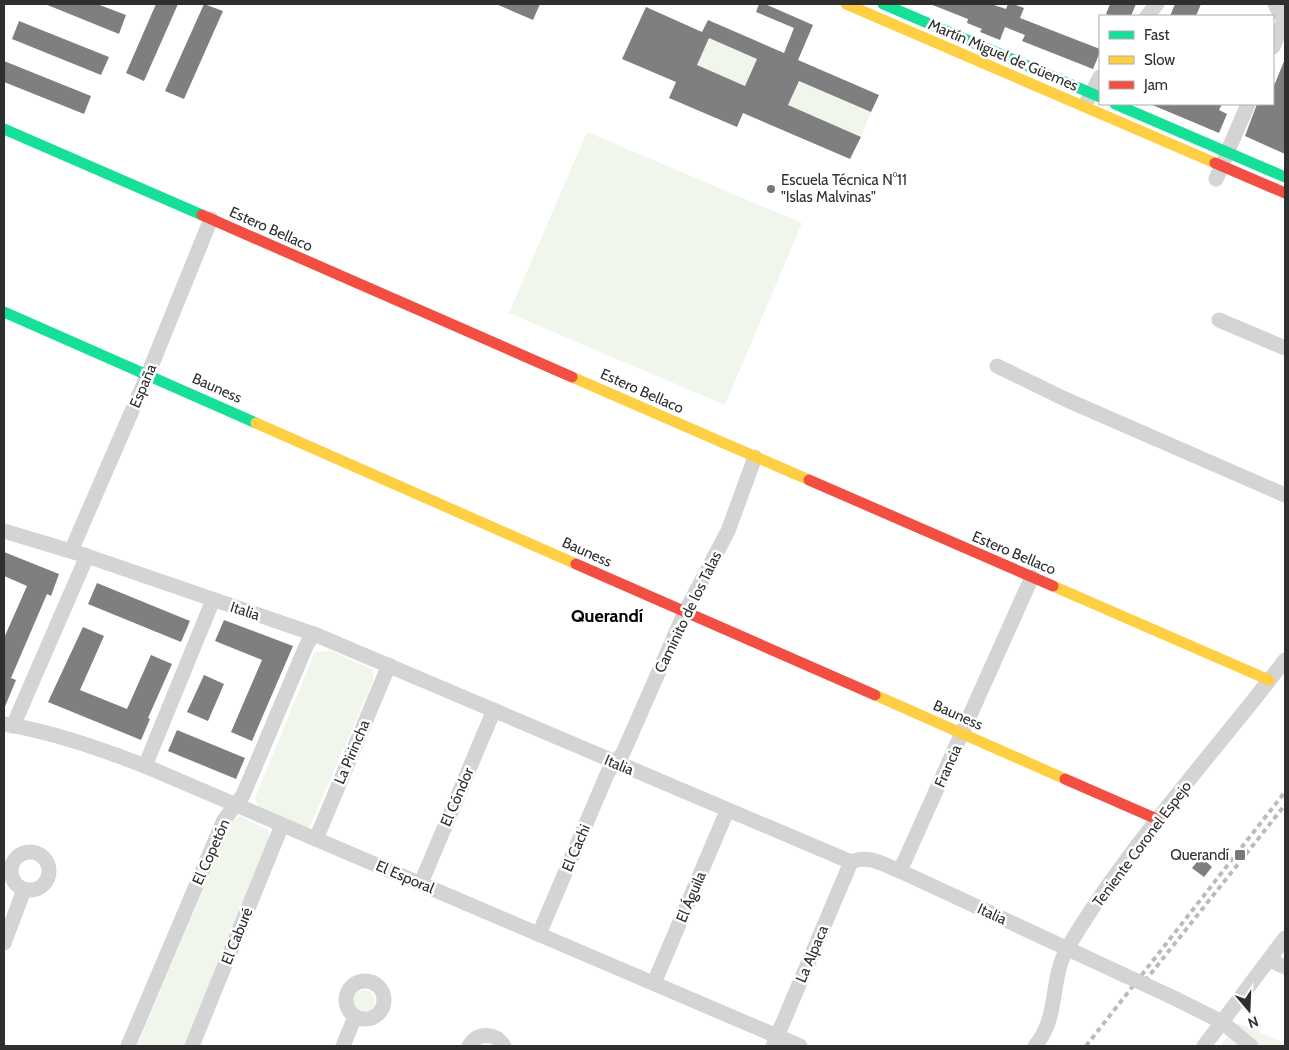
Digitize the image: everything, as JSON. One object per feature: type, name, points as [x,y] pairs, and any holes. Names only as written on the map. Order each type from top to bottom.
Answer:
[{"type":"street","name":"Martín Miguel de Güemes","points":[[846,4],[902,14]]},
{"type":"street","name":"Martín Miguel de Güemes","points":[[883,4],[1092,99]]},
{"type":"street","points":[[1148,15],[1157,4]]},
{"type":"street","points":[[1274,44],[1285,17],[1280,14],[1275,4]]},
{"type":"street","points":[[1092,99],[1099,80]]},
{"type":"street","name":"Martín Miguel de Güemes","points":[[1104,105],[1222,166],[1285,193]]},
{"type":"street","name":"Martín Miguel de Güemes","points":[[1117,105],[1222,166],[1285,177]]},
{"type":"street","points":[[1222,166],[1248,105]]},
{"type":"street","name":"Estero Bellaco","points":[[4,129],[1269,680]]},
{"type":"street","name":"España","points":[[71,551],[148,374],[211,219]]},
{"type":"street","name":"Bauness","points":[[4,312],[1159,820]]},
{"type":"street","points":[[1219,320],[1285,348]]},
{"type":"street","points":[[997,366],[1067,400],[1285,495]]},
{"type":"street","name":"Caminito de los Talas","points":[[615,764],[624,753],[685,612],[728,530],[755,457]]},
{"type":"street","name":"Italia","points":[[4,531],[87,556],[314,634],[494,710],[615,764],[851,862],[859,858],[868,858],[900,871],[1170,996],[1222,1022],[1250,1046]]},
{"type":"street","points":[[9,725],[87,556]]},
{"type":"street","name":"Francia","points":[[900,871],[1032,577]]},
{"type":"street","points":[[145,766],[213,600]]},
{"type":"street","name":"El Copetón","points":[[128,1046],[224,820],[234,804],[243,795],[306,644],[314,634]]},
{"type":"street","name":"Teniente Coronel Espejo","points":[[1035,1046],[1048,1025],[1052,1014],[1056,975],[1067,948],[1098,901],[1159,820],[1285,660]]},
{"type":"street","name":"La Pirincha","points":[[316,839],[389,665]]},
{"type":"street","name":"El Cóndor","points":[[421,883],[494,710]]},
{"type":"street","name":"El Esporal","points":[[9,725],[78,741],[145,766],[654,983],[775,1041],[800,1046]]},
{"type":"street","name":"El Cachi","points":[[540,934],[608,772],[615,764]]},
{"type":"street","name":"El Águila","points":[[654,983],[727,811]]},
{"type":"street","name":"El Caburé","points":[[192,1046],[282,825]]},
{"type":"street","name":"La Alpaca","points":[[775,1041],[851,862]]},
{"type":"street","points":[[4,943],[24,890]]},
{"type":"street","points":[[1204,1046],[1285,938]]},
{"type":"street","points":[[1268,960],[1285,967]]},
{"type":"street","points":[[343,1046],[355,1017]]},
{"type":"street","points":[[469,1046],[476,1038],[488,1035],[500,1040],[504,1046]]},
{"type":"shaded area","points":[[709,38],[757,59],[745,86],[697,65]]},
{"type":"shaded area","points":[[799,81],[871,112],[861,137],[788,105]]},
{"type":"shaded area","points":[[587,132],[802,223],[725,405],[509,313]]},
{"type":"shaded area","points":[[332,651],[373,670],[373,681],[310,826],[304,829],[260,811],[255,798],[315,652]]},
{"type":"shaded area","points":[[240,816],[268,830],[270,837],[186,1046],[137,1046],[232,821]]},
{"type":"shaded area","points":[[364,990],[372,993],[375,1001],[372,1009],[364,1012],[356,1009],[353,1001],[356,993]]},
{"type":"shaded area","points":[[1238,1023],[1285,1043],[1285,1046],[1220,1046]]},
{"type":"building","points":[[45,4],[97,4],[126,15],[119,34]]},
{"type":"building","points":[[156,4],[178,4],[144,81],[126,73]]},
{"type":"building","points":[[204,4],[223,11],[184,99],[165,91]]},
{"type":"building","points":[[496,4],[540,4],[533,20]]},
{"type":"building","points":[[759,4],[765,4],[813,25],[798,60],[879,95],[871,112],[799,81],[788,105],[861,137],[850,159],[743,113],[737,127],[669,98],[676,82],[622,59],[646,7],[702,32],[708,20],[784,53],[794,28],[756,12]],"holes":[[[709,38],[757,59],[745,86],[697,65]]]},
{"type":"building","points":[[930,4],[991,4],[1006,9],[1008,4],[1013,4],[1024,8],[1020,18],[1099,49],[1099,54],[1093,69],[1022,41],[1025,35],[1005,27],[1000,40],[980,32],[982,29],[967,23],[968,19]]},
{"type":"building","points":[[1110,4],[1136,4],[1131,15],[1106,14]]},
{"type":"building","points":[[1175,4],[1201,4],[1196,15],[1170,15]]},
{"type":"building","points":[[19,21],[109,57],[101,75],[12,39]]},
{"type":"building","points":[[1285,59],[1285,154],[1245,136],[1257,105],[1274,105],[1274,86]]},
{"type":"building","points":[[4,61],[91,96],[84,114],[4,82]]},
{"type":"building","points":[[1152,105],[1222,105],[1219,110],[1227,114],[1219,133]]},
{"type":"building","points":[[4,552],[59,574],[51,596],[47,594],[11,678],[16,680],[4,709],[4,638],[27,586],[4,576]]},
{"type":"building","points":[[97,583],[190,621],[181,642],[88,604]]},
{"type":"building","points":[[224,620],[293,646],[252,741],[231,732],[262,660],[215,641]]},
{"type":"building","points":[[83,627],[104,636],[80,690],[127,709],[151,655],[172,664],[148,718],[150,719],[141,740],[48,702]]},
{"type":"building","points":[[204,675],[224,684],[208,721],[187,712]]},
{"type":"building","points":[[177,730],[245,758],[236,779],[168,751]]},
{"type":"building","points":[[1201,857],[1212,867],[1204,877],[1192,868]]},
{"type":"railway","points":[[1086,1046],[1285,792]]},
{"type":"railway","points":[[1145,981],[1285,805]]},
{"type":"traffic: fast","points":[[883,4],[1099,97]]},
{"type":"traffic: fast","points":[[1117,105],[1285,177]]},
{"type":"traffic: fast","points":[[4,129],[202,215]]},
{"type":"traffic: fast","points":[[4,312],[256,423]]},
{"type":"traffic: slow","points":[[846,4],[1215,163]]},
{"type":"traffic: slow","points":[[572,377],[809,480]]},
{"type":"traffic: slow","points":[[256,423],[576,564]]},
{"type":"traffic: slow","points":[[1053,586],[1269,680]]},
{"type":"traffic: slow","points":[[875,695],[1065,779]]},
{"type":"traffic: jam","points":[[1215,163],[1285,193]]},
{"type":"traffic: jam","points":[[202,215],[572,377]]},
{"type":"traffic: jam","points":[[809,480],[1053,586]]},
{"type":"traffic: jam","points":[[576,564],[875,695]]},
{"type":"traffic: jam","points":[[1065,779],[1159,820]]},
{"type":"place","name":"Escuela Técnica N°11 \"Islas Malvinas\"","points":[[771,189]]},
{"type":"place","name":"Querandí","points":[[1240,855]]},
{"type":"district","name":"Querandí","points":[[607,616]]}]
